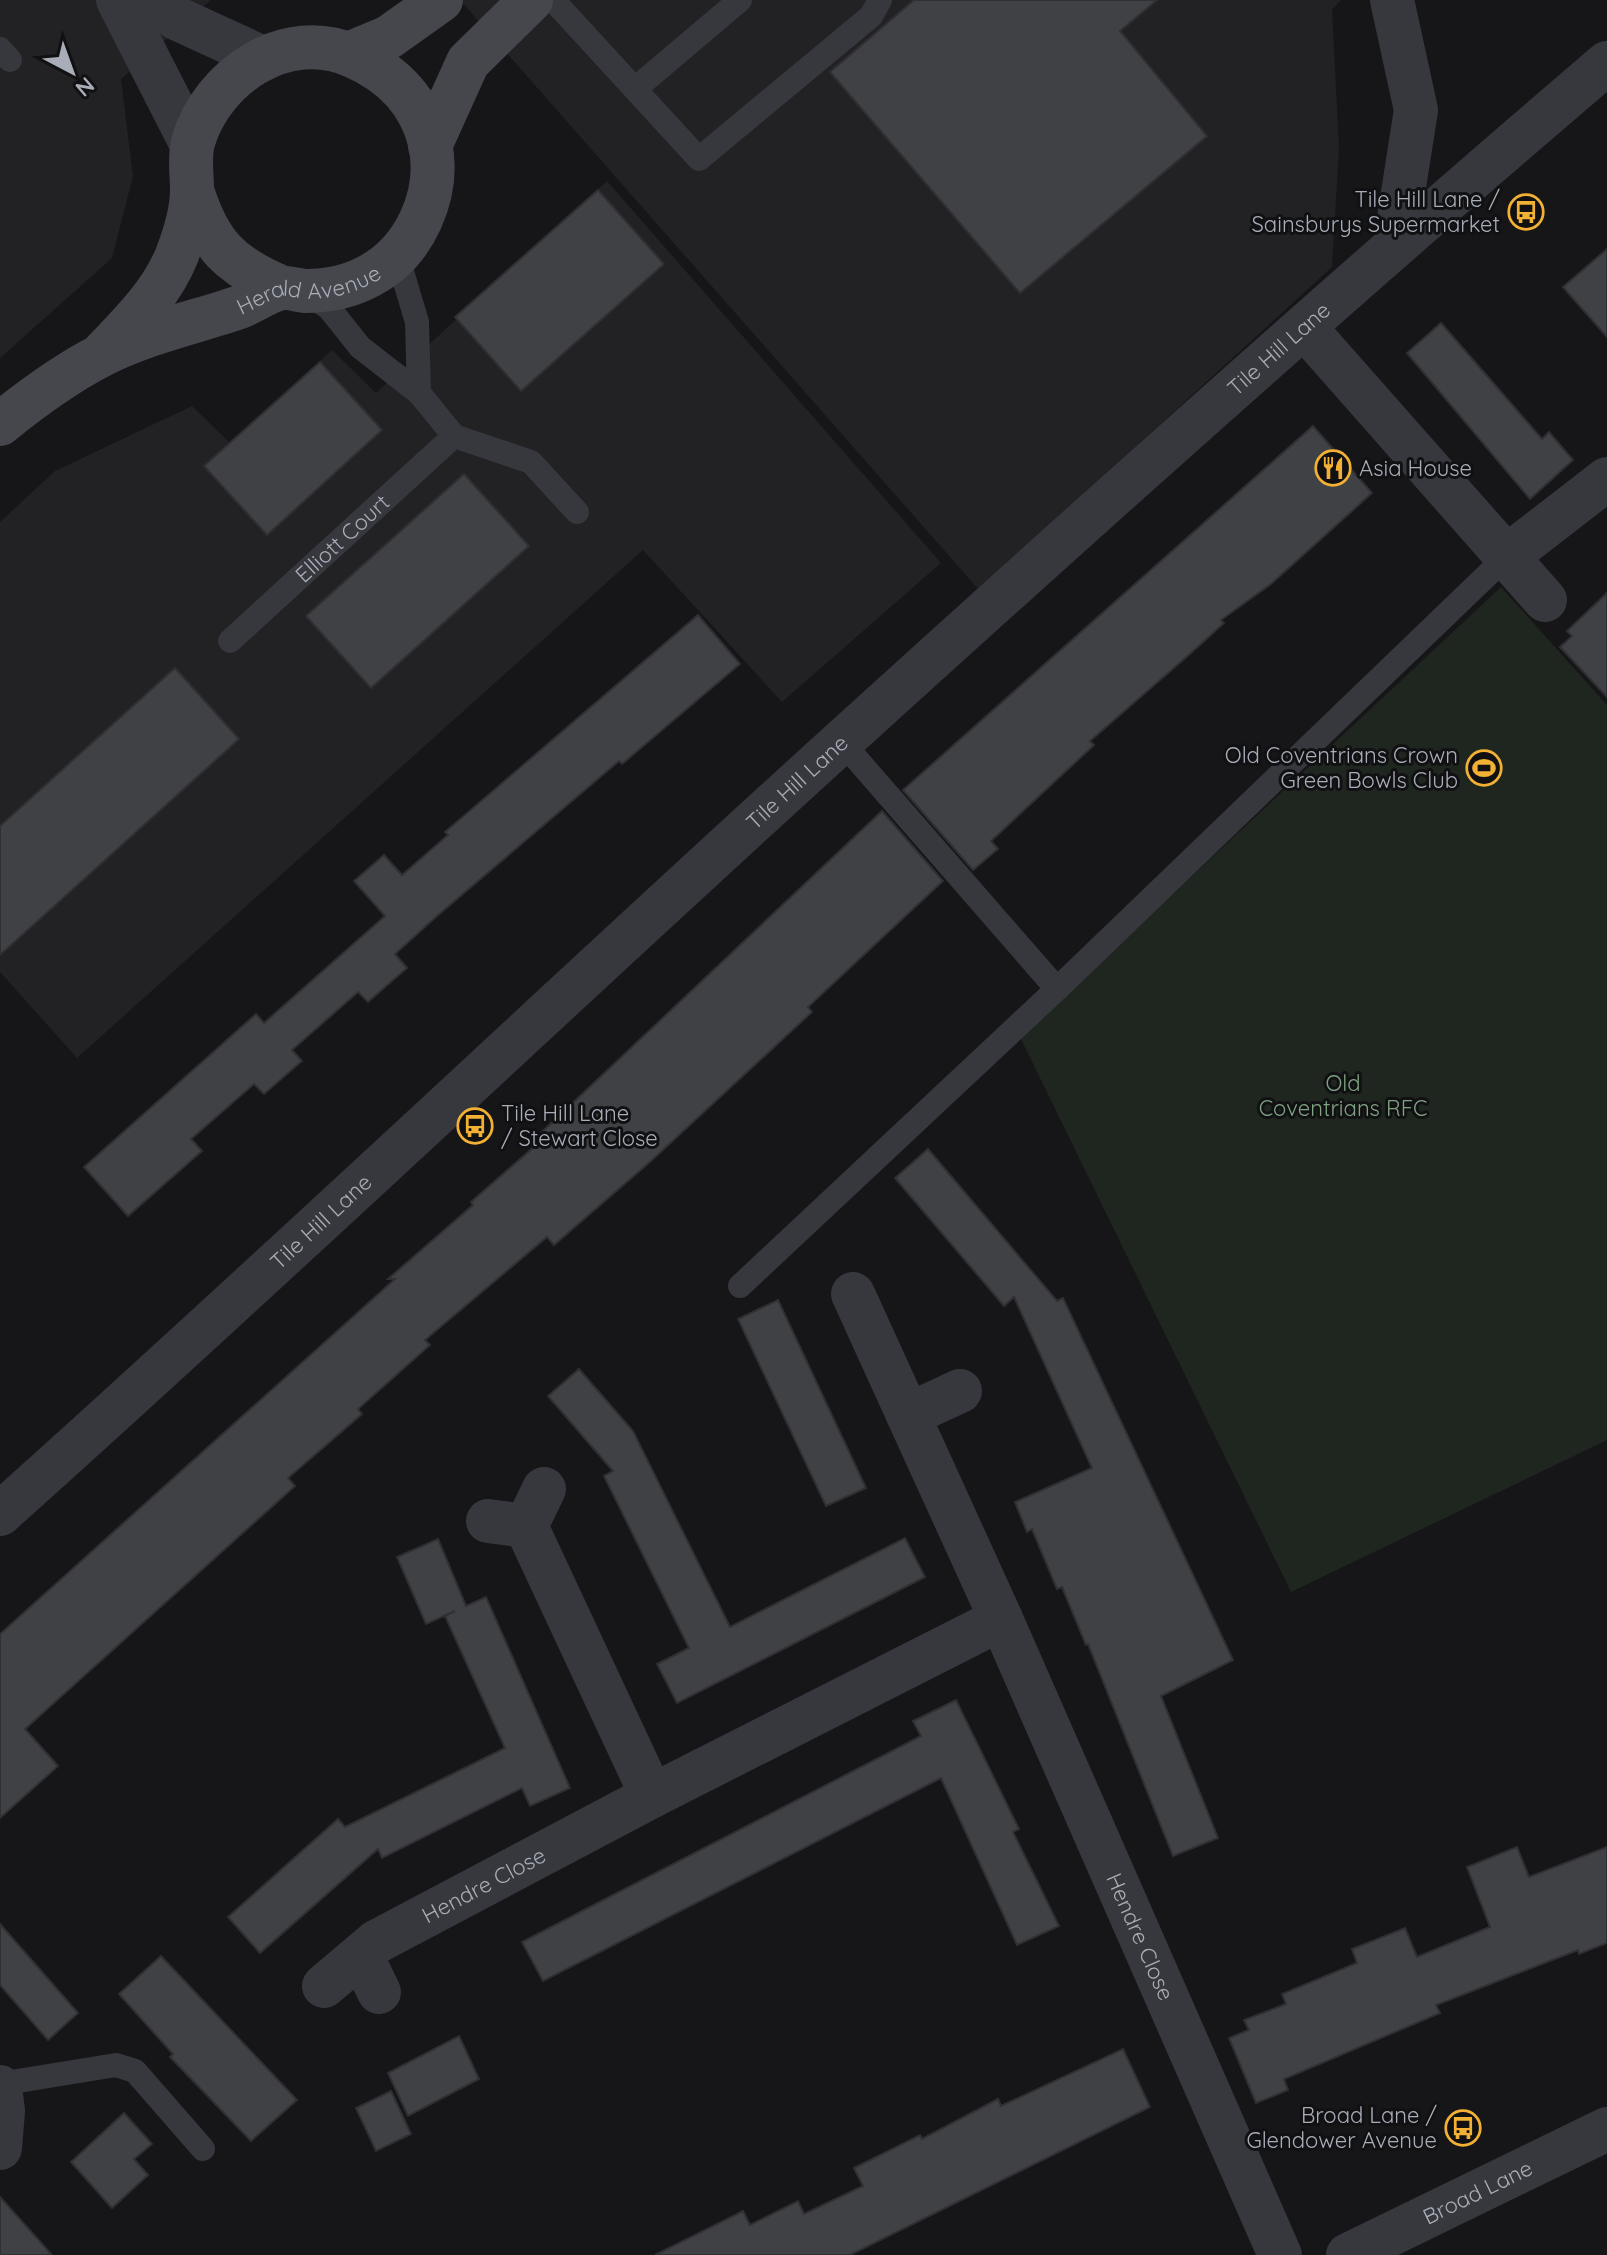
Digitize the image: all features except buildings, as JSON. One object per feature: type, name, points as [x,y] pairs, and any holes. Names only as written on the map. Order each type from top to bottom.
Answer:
[{"type":"main road","points":[[348,54],[389,37],[441,0]]},
{"type":"main road","name":"Herald Avenue","points":[[430,146],[468,62],[531,0]]},
{"type":"main road","name":"Herald Avenue","points":[[0,424],[27,402],[101,355],[293,289],[337,288],[370,276],[397,255],[421,223],[432,185],[430,146],[417,110],[392,79],[348,54],[305,48],[263,58],[238,73],[218,93],[202,118],[192,145],[192,190],[187,225],[157,294],[101,355]]},
{"type":"main road","points":[[192,190],[203,224],[223,252],[250,274],[293,289]]},
{"type":"street","points":[[118,0],[192,145]]},
{"type":"street","points":[[146,0],[178,19],[263,58]]},
{"type":"street","points":[[1392,0],[1416,110],[1395,244]]},
{"type":"street","name":"Tile Hill Lane","points":[[0,1514],[221,1316],[841,741],[1305,328],[1395,244],[1607,63]]},
{"type":"street","points":[[1305,328],[1545,600]]},
{"type":"street","points":[[1506,557],[1607,479]]},
{"type":"street","name":"Hendre Close","points":[[853,1294],[1001,1619],[1280,2255]]},
{"type":"street","points":[[908,1415],[960,1391]]},
{"type":"street","points":[[519,1512],[652,1796]]},
{"type":"street","name":"Hendre Close","points":[[324,1986],[370,1974],[376,1942],[652,1796],[1001,1619]]},
{"type":"street","points":[[0,2085],[3,2111],[0,2148]]},
{"type":"street","name":"Broad Lane","points":[[1348,2255],[1607,2129]]},
{"type":"lane","points":[[553,0],[699,159],[871,16],[880,0]]},
{"type":"lane","points":[[636,88],[740,0]]},
{"type":"lane","points":[[397,255],[417,322],[419,393]]},
{"type":"lane","points":[[293,289],[329,308],[360,347],[419,393],[454,436],[531,462],[577,512]]},
{"type":"lane","name":"Elliott Court","points":[[230,641],[454,436]]},
{"type":"lane","points":[[740,1286],[1057,989],[1506,557]]},
{"type":"lane","points":[[841,741],[1057,989]]},
{"type":"lane","points":[[0,2085],[116,2065],[135,2071],[203,2149]]},
{"type":"shaded area","points":[[0,0],[211,0],[121,79],[133,176],[112,258],[0,358]]},
{"type":"shaded area","points":[[460,0],[1341,0],[1332,10],[1339,148],[1332,267],[979,590]]},
{"type":"shaded area","points":[[607,181],[941,563],[782,702],[643,550],[77,1058],[0,972],[0,522],[55,471],[192,406],[230,443],[332,350],[376,393]]},
{"type":"green space","name":"Old Coventrians RFC","points":[[1501,587],[1607,705],[1607,1440],[1291,1592],[1020,1037]]},
{"type":"place","name":"Tile Hill Lane / Sainsburys Supermarket","points":[[1526,212]]},
{"type":"place","name":"Asia House","points":[[1333,468]]},
{"type":"place","name":"Old Coventrians Crown Green Bowls Club","points":[[1484,768]]},
{"type":"place","name":"Tile Hill Lane / Stewart Close","points":[[475,1126]]},
{"type":"place","name":"Broad Lane / Glendower Avenue","points":[[1463,2128]]}]
